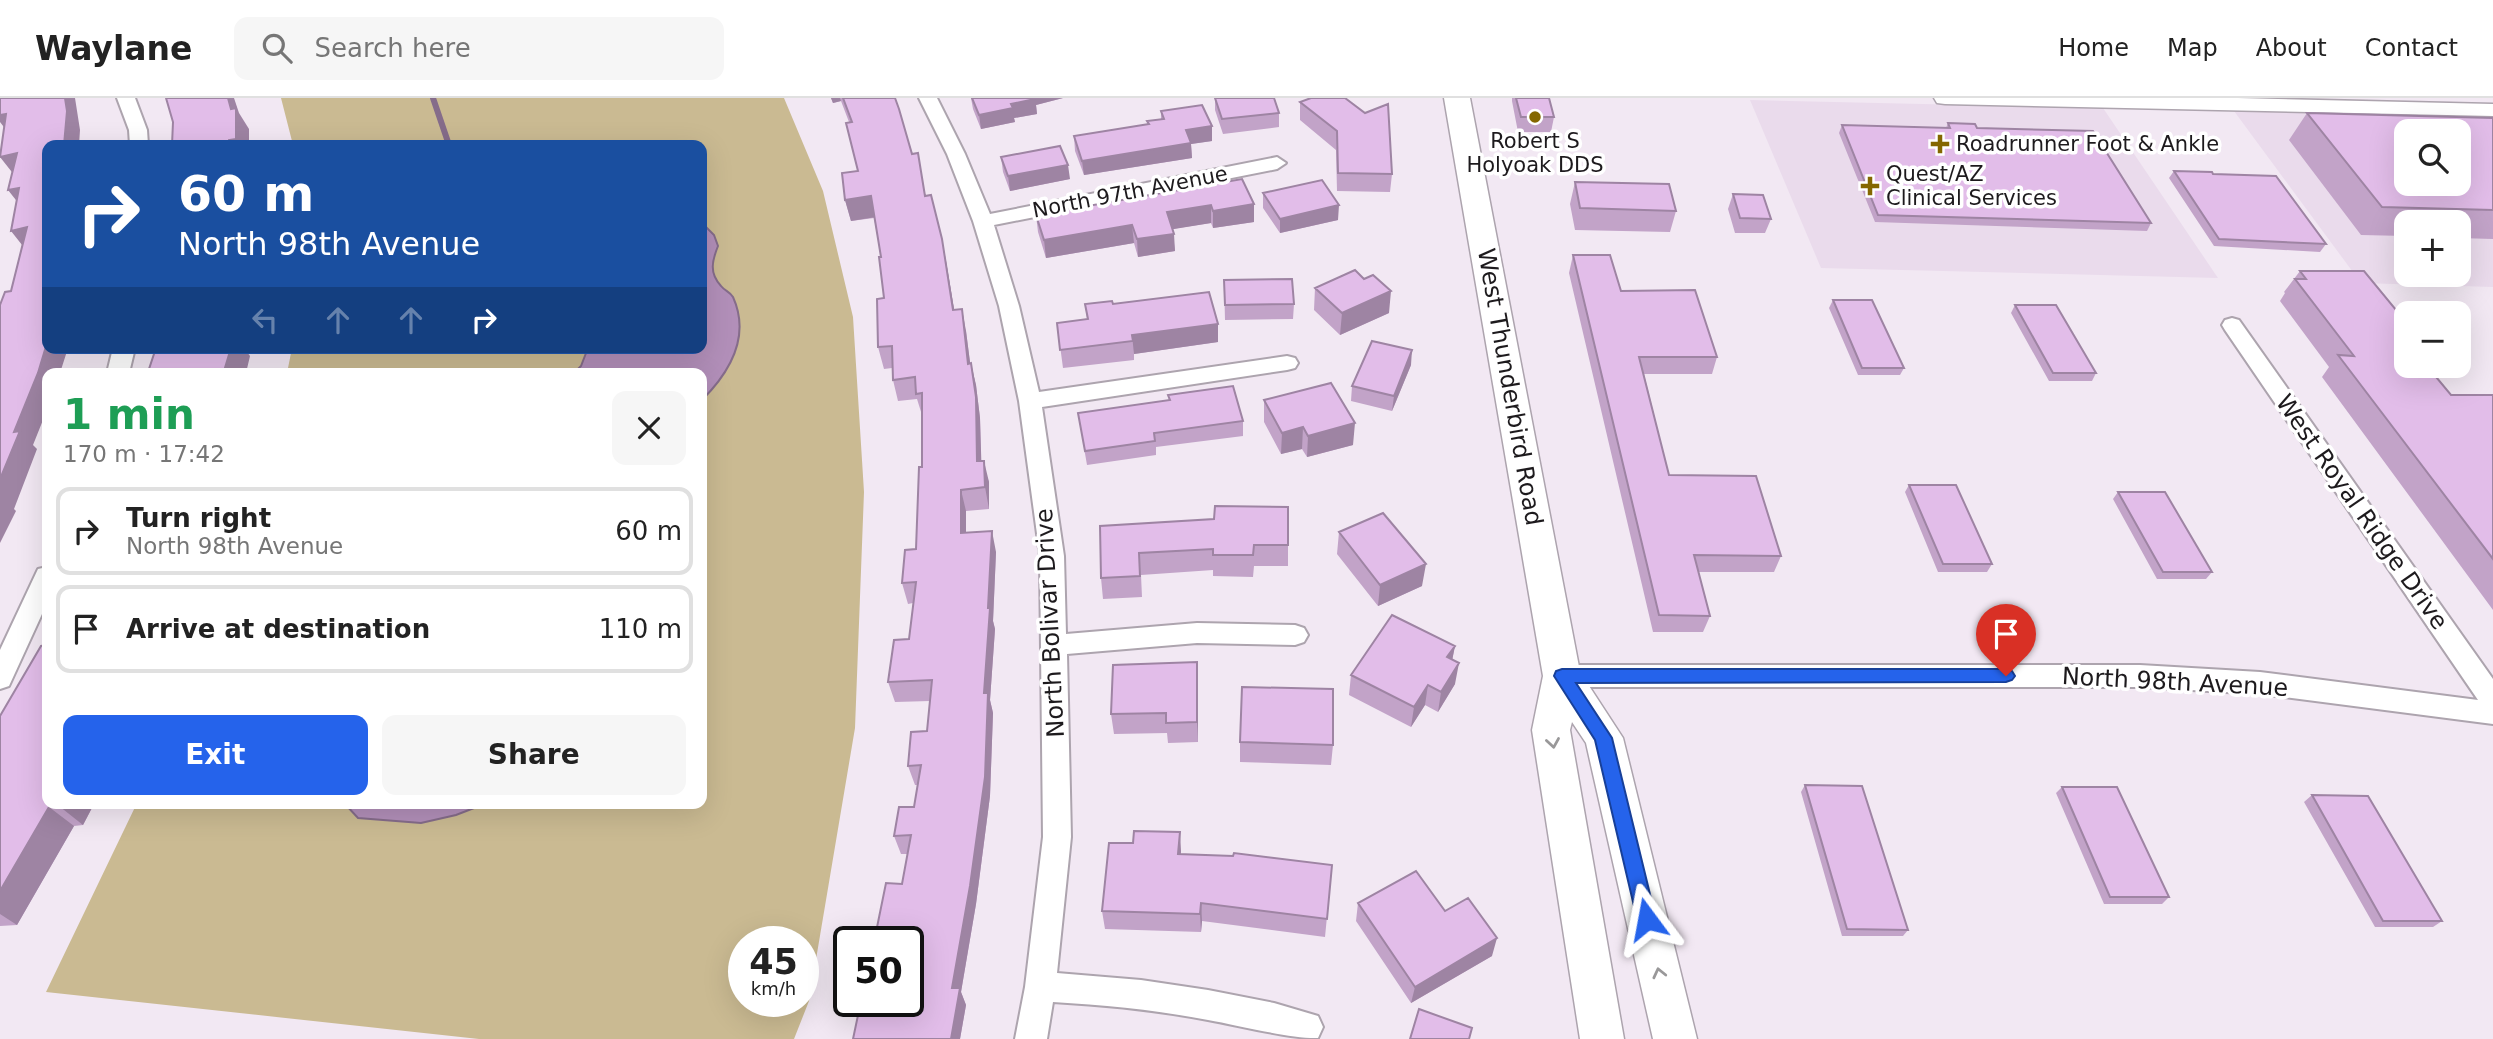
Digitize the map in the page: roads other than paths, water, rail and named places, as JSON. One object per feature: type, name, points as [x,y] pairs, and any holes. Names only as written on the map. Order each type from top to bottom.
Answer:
[{"type":"main road","name":"West Thunderbird Road","points":[[1457,98],[1562,676],[1551,730],[1602,1039]]},
{"type":"main road","name":"West Thunderbird Road","points":[[1562,676],[1604,738],[1675,1039]]},
{"type":"street","points":[[126,98],[138,130],[139,140]]},
{"type":"street","name":"North Bolivar Drive","points":[[928,98],[956,154],[983,221],[1009,306],[1030,401],[1052,556],[1056,837],[1040,987],[1031,1039]]},
{"type":"street","points":[[1945,98],[2222,101],[2493,110]]},
{"type":"street","name":"North 97th Avenue","points":[[983,221],[1277,163]]},
{"type":"street","name":"West Royal Ridge Drive","points":[[2232,325],[2493,700]]},
{"type":"street","points":[[1030,401],[1287,363]]},
{"type":"street","points":[[0,678],[42,587]]},
{"type":"street","points":[[1055,645],[1197,633],[1295,635]]},
{"type":"street","name":"North 98th Avenue","points":[[1562,676],[2140,676],[2260,683],[2493,713]]},
{"type":"street","points":[[1040,987],[1166,996],[1240,1009],[1307,1027]]},
{"type":"waterway","points":[[433,98],[447,140]]},
{"type":"place","name":"Robert S Holyoak DDS","points":[[1535,117]]},
{"type":"place","name":"Roadrunner Foot & Ankle","points":[[1940,144]]},
{"type":"place","name":"Quest/AZ Clinical Services","points":[[1870,186]]}]
